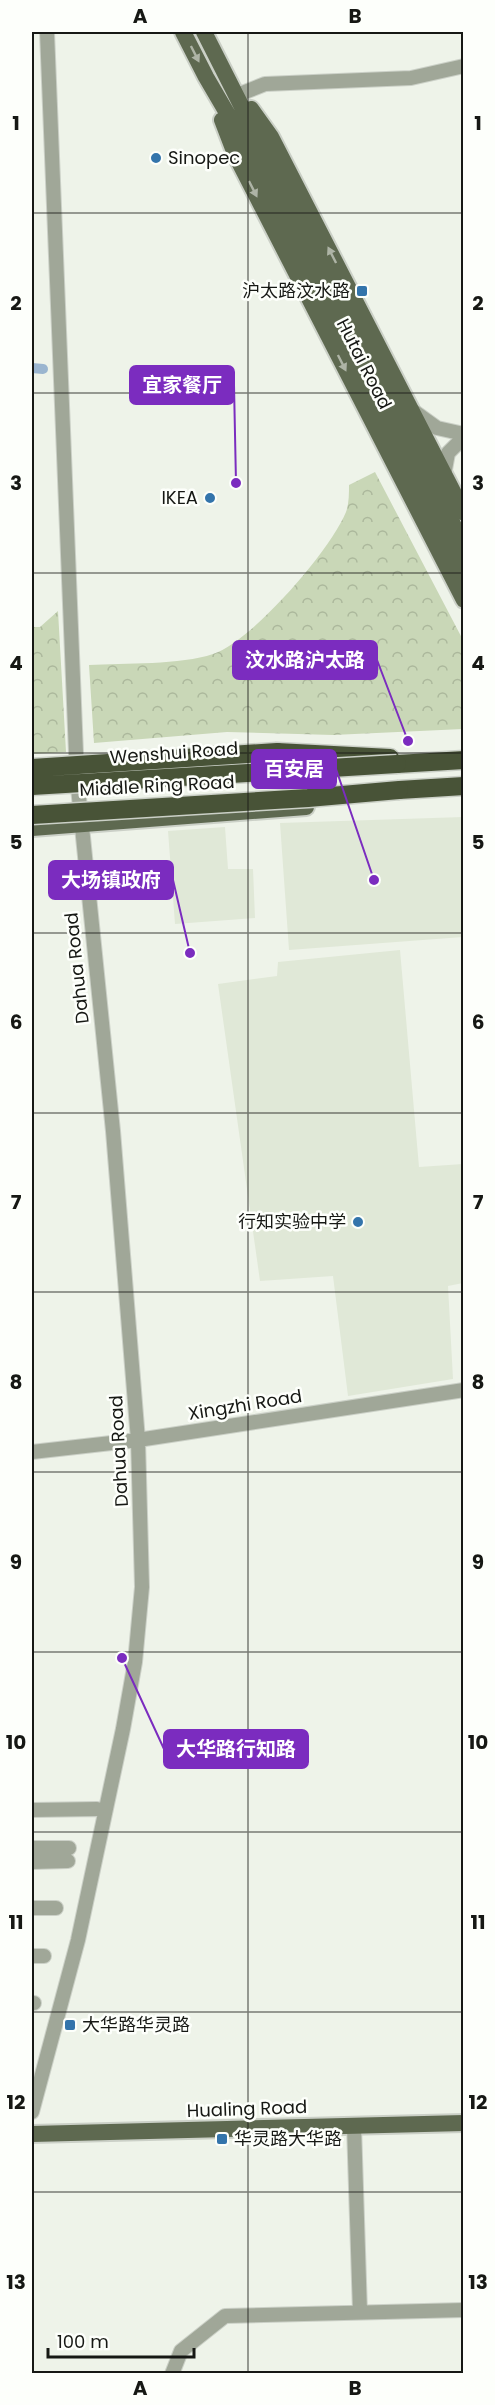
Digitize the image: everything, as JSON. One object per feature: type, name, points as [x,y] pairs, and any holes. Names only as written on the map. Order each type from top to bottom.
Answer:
[{"type":"highway","points":[[32,768],[277,752],[398,758]]},
{"type":"highway","name":"Middle Ring Road","points":[[32,786],[464,760]]},
{"type":"highway","name":"Middle Ring Road","points":[[32,815],[464,786]]},
{"type":"main road","name":"Hutai Road","points":[[183,32],[248,149],[464,574]]},
{"type":"main road","name":"Hutai Road","points":[[204,32],[464,546]]},
{"type":"main road","name":"Hutai Road","points":[[223,69],[271,137],[464,513]]},
{"type":"main road","name":"Hutai Road","points":[[206,77],[235,154],[464,600]]},
{"type":"main road","name":"Wenshui Road","points":[[32,780],[464,754]]},
{"type":"main road","points":[[32,828],[464,794]]},
{"type":"main road","name":"Hualing Road","points":[[32,2134],[464,2123]]},
{"type":"street","name":"Dahua Road","points":[[32,2112],[78,1940],[123,1729],[135,1662],[142,1587],[138,1440],[113,1131],[76,778],[47,32]]},
{"type":"street","points":[[240,94],[265,84],[400,79],[464,66]]},
{"type":"street","points":[[410,409],[437,428],[464,435]]},
{"type":"street","points":[[444,474],[448,453],[464,435]]},
{"type":"street","name":"Xingzhi Road","points":[[32,1452],[138,1440],[464,1390]]},
{"type":"street","points":[[32,1810],[97,1809]]},
{"type":"street","points":[[32,1848],[68,1855],[32,1862]]},
{"type":"street","points":[[32,1908],[57,1908]]},
{"type":"street","points":[[354,2126],[360,2312]]},
{"type":"street","points":[[172,2373],[181,2350],[225,2316],[464,2310]]},
{"type":"shaded area","points":[[463,817],[463,937],[289,950],[280,823]]},
{"type":"shaded area","points":[[225,827],[228,869],[253,869],[255,918],[175,924],[168,831]]},
{"type":"shaded area","name":"行知实验中学","points":[[400,950],[419,1167],[463,1164],[463,1283],[448,1286],[453,1379],[348,1396],[333,1276],[260,1281],[218,984],[277,976],[278,962]]},
{"type":"green space","points":[[375,472],[463,640],[463,729],[333,735],[227,732],[94,743],[89,665],[152,663],[200,658],[229,646],[268,614],[324,549],[346,512],[349,485]]},
{"type":"green space","points":[[58,611],[66,752],[32,754],[32,627],[40,627]]},
{"type":"waterway","points":[[32,368],[43,369]]},
{"type":"place","name":"Sinopec","points":[[156,158]]},
{"type":"place","name":"沪太路汶水路","points":[[362,291]]},
{"type":"place","name":"宜家餐厅","points":[[236,483]]},
{"type":"place","name":"IKEA","points":[[210,498]]},
{"type":"place","name":"汶水路沪太路","points":[[408,741]]},
{"type":"place","name":"百安居","points":[[374,880]]},
{"type":"place","name":"大场镇政府","points":[[190,953]]},
{"type":"place","name":"行知实验中学","points":[[358,1222]]},
{"type":"place","name":"大华路行知路","points":[[122,1658]]},
{"type":"place","name":"大华路华灵路","points":[[70,2025]]},
{"type":"place","name":"华灵路大华路","points":[[222,2139]]}]
